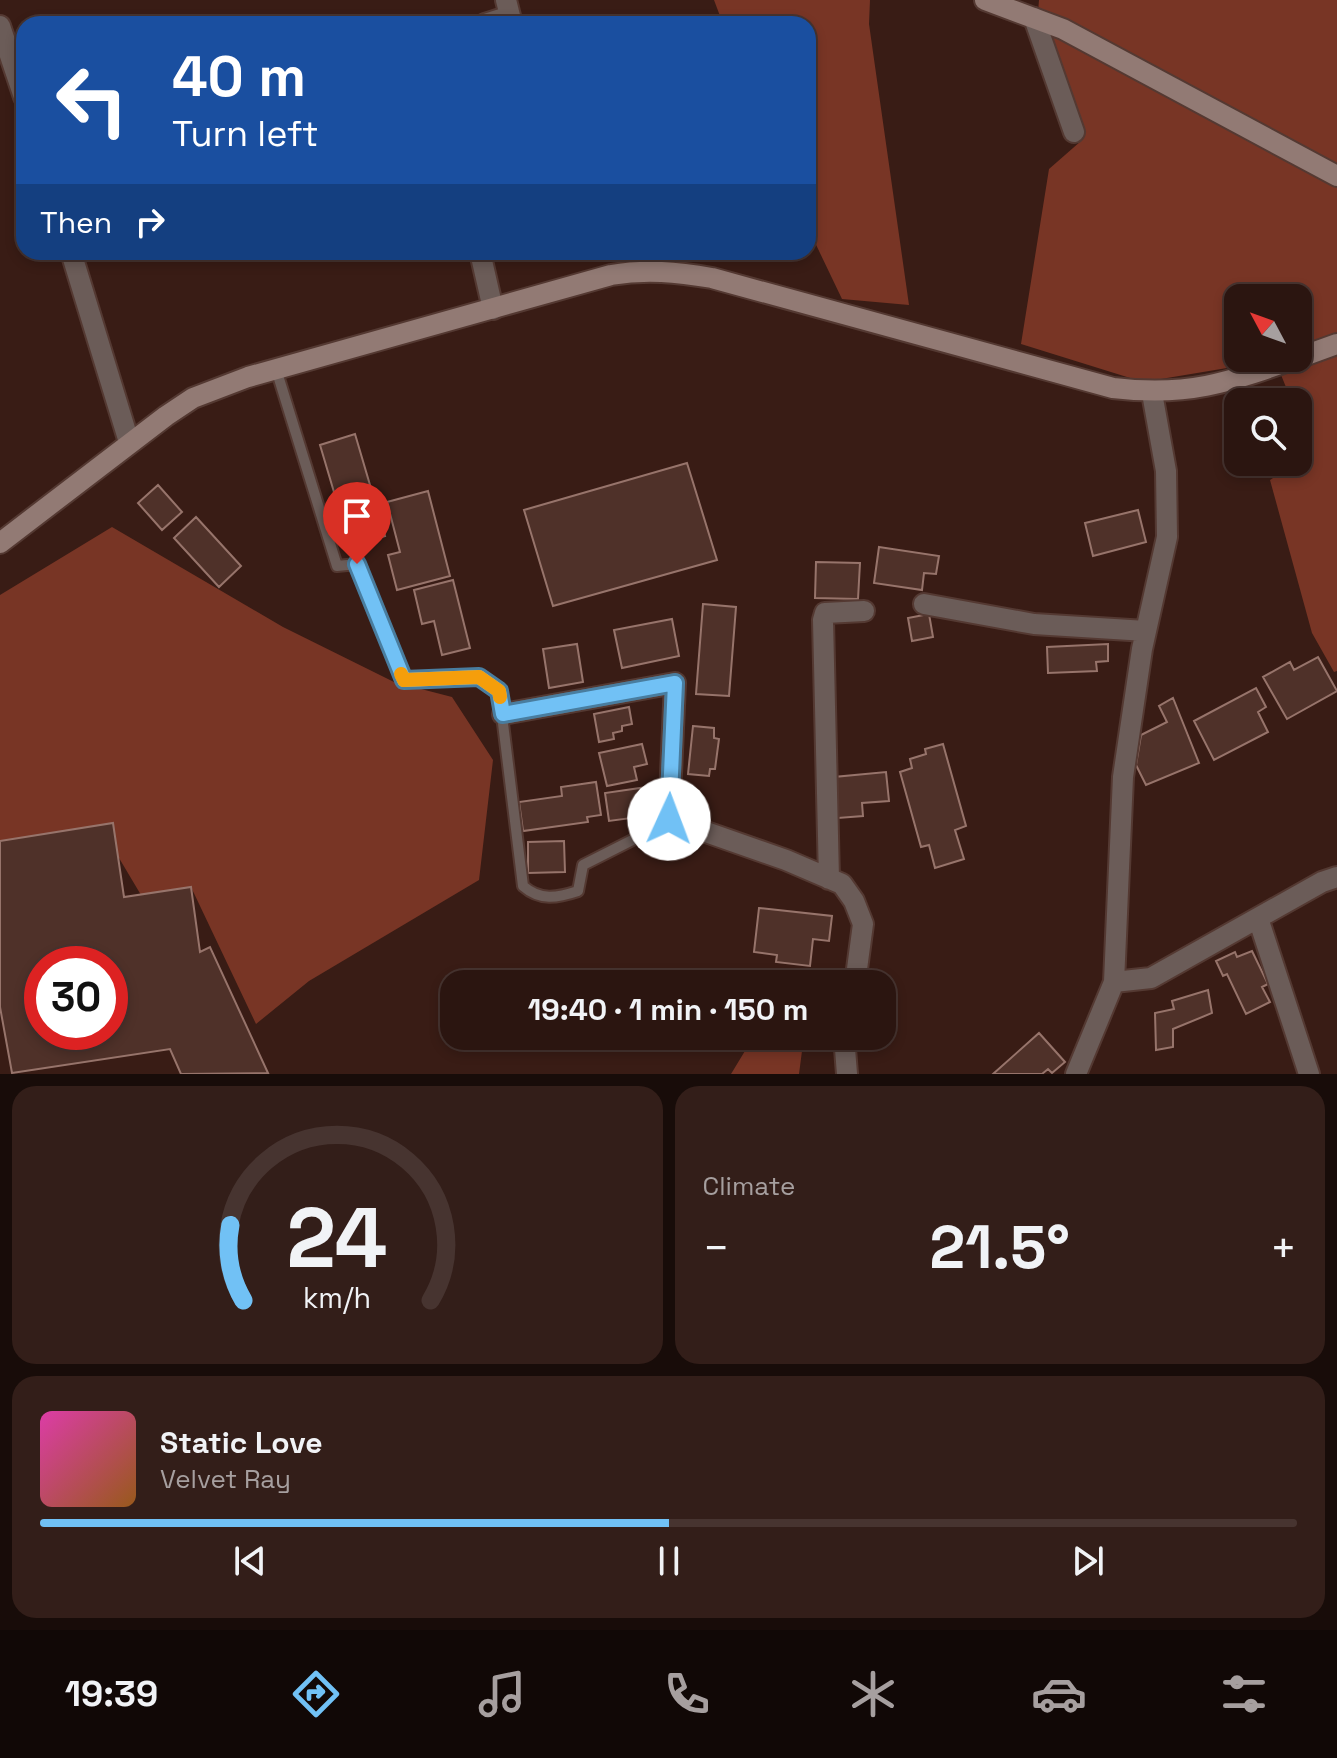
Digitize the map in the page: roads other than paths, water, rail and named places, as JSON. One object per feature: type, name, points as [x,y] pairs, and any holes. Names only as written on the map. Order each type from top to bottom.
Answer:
[{"type":"street","points":[[985,0],[1063,29],[1337,176]]},
{"type":"street","points":[[1034,18],[1074,132]]},
{"type":"street","points":[[0,26],[15,89]]},
{"type":"street","points":[[73,260],[129,442]]},
{"type":"street","points":[[482,260],[493,309]]},
{"type":"street","points":[[0,543],[129,442],[193,398],[276,369],[611,275],[641,270],[712,278],[1113,388],[1152,393],[1185,391],[1229,383],[1259,372]]},
{"type":"street","points":[[1312,353],[1337,344]]},
{"type":"street","points":[[1076,1074],[1114,982],[1123,777],[1146,631],[1167,537],[1166,471],[1152,393]]},
{"type":"street","points":[[924,604],[1034,624],[1146,631]]},
{"type":"street","points":[[829,879],[823,620],[825,613],[864,611]]},
{"type":"street","points":[[503,714],[675,683],[669,819],[786,860],[842,884],[854,901],[863,924],[857,970]]},
{"type":"street","points":[[1114,982],[1151,978],[1322,882],[1337,877]]},
{"type":"street","points":[[1258,918],[1309,1074]]},
{"type":"street","points":[[845,1050],[847,1074]]},
{"type":"lane","points":[[276,369],[337,566],[357,564],[404,680],[479,677],[499,691],[523,886],[532,894],[555,898],[578,891],[583,865],[672,820]]}]
